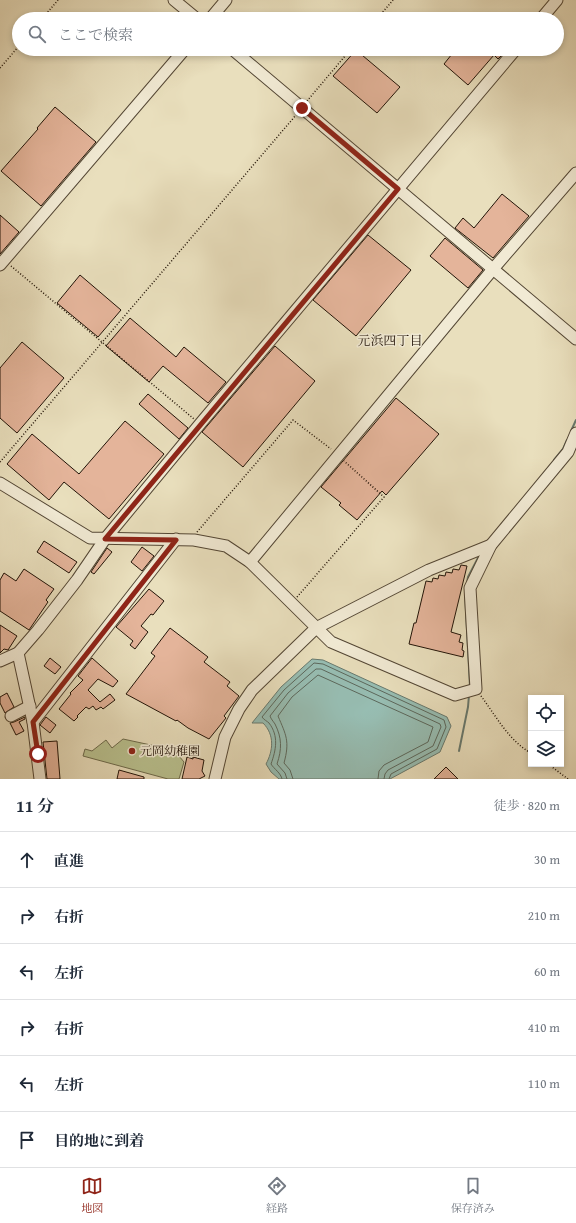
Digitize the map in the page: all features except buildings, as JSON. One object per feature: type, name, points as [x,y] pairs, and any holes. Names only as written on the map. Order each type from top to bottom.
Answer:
[{"type":"street","points":[[174,0],[189,12]]},
{"type":"street","points":[[216,12],[226,0]]},
{"type":"street","points":[[547,12],[557,0]]},
{"type":"street","points":[[2,263],[179,56]]},
{"type":"street","points":[[240,56],[576,339]]},
{"type":"street","points":[[0,661],[18,653],[77,580],[105,539],[510,56]]},
{"type":"street","points":[[250,562],[493,269],[576,173]]},
{"type":"street","points":[[0,482],[90,538],[194,540],[226,546],[250,562],[331,642],[455,695],[476,689],[470,588],[491,546],[568,452],[576,433]]},
{"type":"street","points":[[33,722],[176,540]]},
{"type":"street","points":[[215,779],[225,737],[239,709],[252,690],[316,628],[429,570],[491,546]]},
{"type":"street","points":[[18,653],[33,722],[40,779]]},
{"type":"street","points":[[11,716],[30,706]]},
{"type":"path","points":[[48,12],[58,0]]},
{"type":"path","points":[[383,12],[393,0]]},
{"type":"path","points":[[0,68],[12,54]]},
{"type":"path","points":[[0,462],[346,56]]},
{"type":"path","points":[[2,263],[102,342],[200,424]]},
{"type":"path","points":[[476,689],[507,731],[521,747],[528,751]]},
{"type":"path","points":[[552,767],[568,779]]},
{"type":"green space","points":[[123,739],[174,750],[184,762],[179,779],[168,779],[83,756],[85,749],[92,751],[106,740],[112,748]]},
{"type":"water","points":[[312,659],[323,660],[447,717],[451,726],[440,752],[390,779],[279,779],[271,772],[266,764],[272,743],[270,733],[263,723],[252,723],[281,687]]},
{"type":"waterway","points":[[571,431],[576,420]]},
{"type":"waterway","points":[[554,460],[563,449],[567,440]]},
{"type":"waterway","points":[[467,583],[468,577],[480,554]]},
{"type":"waterway","points":[[465,593],[470,687]]},
{"type":"waterway","points":[[459,751],[469,695]]},
{"type":"place","name":"元岡幼稚園","points":[[132,751]]},
{"type":"district","name":"元浜四丁目","points":[[390,340]]},
{"type":"route","points":[[38,754],[33,722],[176,540],[105,539],[398,189],[302,108]]}]
